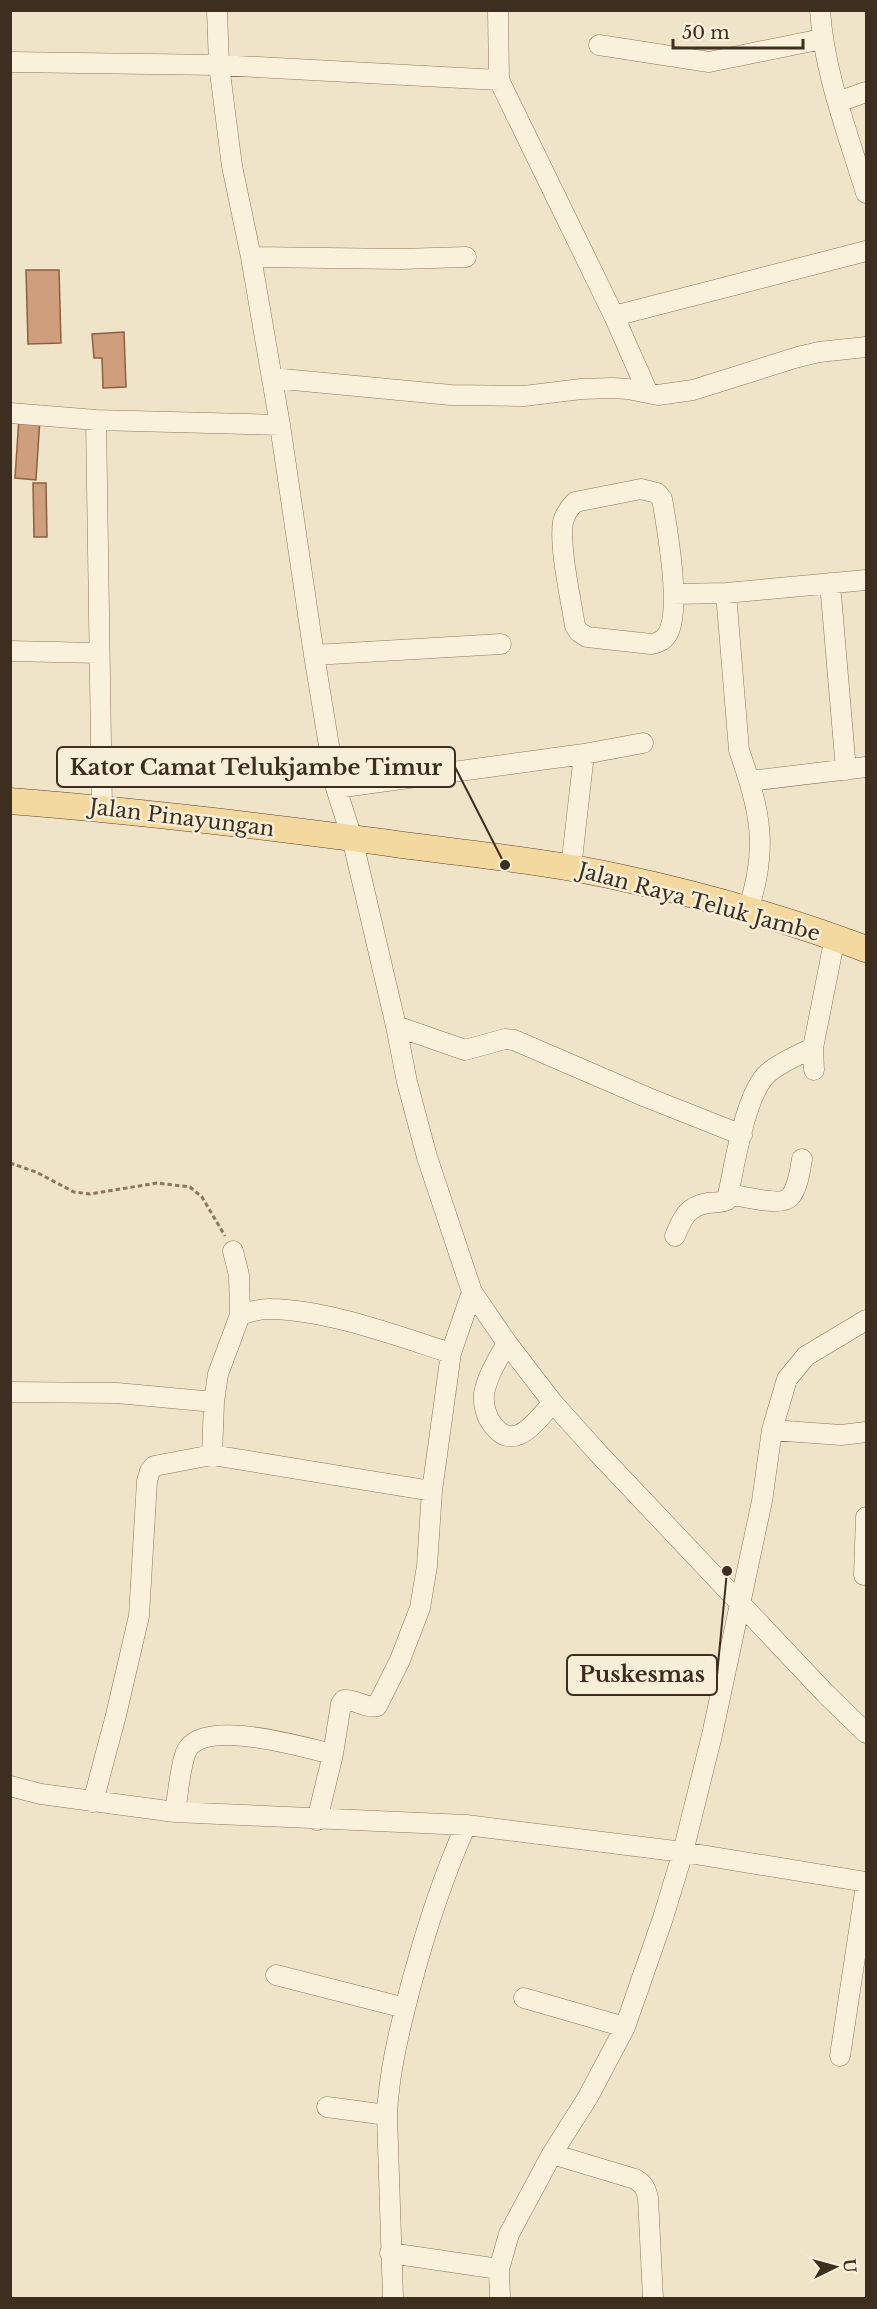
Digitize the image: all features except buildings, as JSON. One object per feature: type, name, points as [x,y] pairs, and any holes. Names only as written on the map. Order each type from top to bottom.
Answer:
[{"type":"main road","name":"Jalan Pinayungan","points":[[10,801],[102,808],[352,838]]},
{"type":"main road","name":"Jalan Raya Teluk Jambe","points":[[352,838],[571,868],[618,877],[748,910],[867,949]]},
{"type":"street","points":[[217,10],[219,65],[232,166],[251,257],[280,425],[336,788],[352,838],[407,1082],[427,1157],[472,1292],[553,1403],[598,1453],[867,1733]]},
{"type":"street","points":[[498,10],[499,80],[614,316],[648,393]]},
{"type":"street","points":[[820,10],[822,39],[838,102],[867,193]]},
{"type":"street","points":[[599,45],[709,62],[822,39]]},
{"type":"street","points":[[10,62],[219,65],[499,80]]},
{"type":"street","points":[[838,102],[867,92]]},
{"type":"street","points":[[614,316],[867,251]]},
{"type":"street","points":[[251,257],[401,259],[466,256]]},
{"type":"street","points":[[272,378],[451,395],[524,396],[581,389],[612,388],[676,394],[798,357],[867,346]]},
{"type":"street","points":[[10,413],[96,420],[280,425]]},
{"type":"street","points":[[96,420],[102,808]]},
{"type":"street","points":[[641,489],[657,493],[662,499],[664,509],[674,594],[674,612],[670,628],[659,642],[651,644],[623,639],[587,637],[579,633],[575,626],[562,537],[568,509],[575,502],[641,489]]},
{"type":"street","points":[[674,594],[726,593],[867,580]]},
{"type":"street","points":[[830,583],[846,770]]},
{"type":"street","points":[[726,593],[740,750],[759,813],[761,840],[760,868],[748,910]]},
{"type":"street","points":[[314,655],[501,644]]},
{"type":"street","points":[[10,651],[99,653]]},
{"type":"street","points":[[336,788],[585,754],[644,742]]},
{"type":"street","points":[[571,868],[585,754]]},
{"type":"street","points":[[750,781],[867,767]]},
{"type":"street","points":[[814,1070],[813,1048],[836,937]]},
{"type":"street","points":[[396,1026],[465,1050],[505,1039],[514,1040],[741,1135]]},
{"type":"street","points":[[675,1236],[684,1215],[689,1210],[707,1203],[727,1200],[741,1135],[755,1090],[767,1074],[786,1061],[813,1048]]},
{"type":"street","points":[[728,1194],[771,1202],[785,1201],[791,1196],[802,1159]]},
{"type":"street","points":[[212,1455],[213,1402],[218,1374],[240,1315],[239,1275],[233,1251]]},
{"type":"street","points":[[317,1820],[333,1754],[341,1704],[344,1700],[350,1699],[372,1707],[377,1706],[400,1660],[420,1608],[427,1566],[432,1491],[451,1353],[472,1292]]},
{"type":"street","points":[[240,1315],[271,1308],[331,1317],[451,1353]]},
{"type":"street","points":[[500,2298],[499,2269],[509,2234],[552,2154],[588,2097],[625,2027],[656,1941],[712,1736],[762,1501],[772,1430],[787,1379],[806,1356],[867,1320]]},
{"type":"street","points":[[507,1343],[487,1381],[483,1397],[491,1423],[500,1433],[515,1437],[527,1430],[553,1403]]},
{"type":"street","points":[[10,1392],[117,1393],[213,1402]]},
{"type":"street","points":[[772,1430],[841,1435],[867,1432]]},
{"type":"street","points":[[93,1802],[139,1616],[150,1471],[154,1466],[212,1455],[432,1491]]},
{"type":"street","points":[[864,1575],[867,1517]]},
{"type":"street","points":[[175,1812],[187,1751],[198,1740],[225,1735],[256,1737],[333,1754]]},
{"type":"street","points":[[10,1786],[41,1794],[175,1812],[465,1825],[682,1852],[867,1884],[840,2056]]},
{"type":"street","points":[[393,2298],[387,2115],[393,2055],[431,1911],[465,1825]]},
{"type":"street","points":[[276,1975],[405,2008]]},
{"type":"street","points":[[524,1998],[625,2027]]},
{"type":"street","points":[[327,2107],[387,2115]]},
{"type":"street","points":[[552,2154],[635,2179],[646,2188],[653,2298]]},
{"type":"street","points":[[390,2253],[499,2269]]},
{"type":"path","points":[[10,1163],[36,1172],[74,1192],[90,1194],[157,1183],[189,1187],[202,1197],[233,1251]]},
{"type":"place","name":"Kator Camat Telukjambe Timur","points":[[505,865]]},
{"type":"place","name":"Puskesmas","points":[[727,1571]]}]
